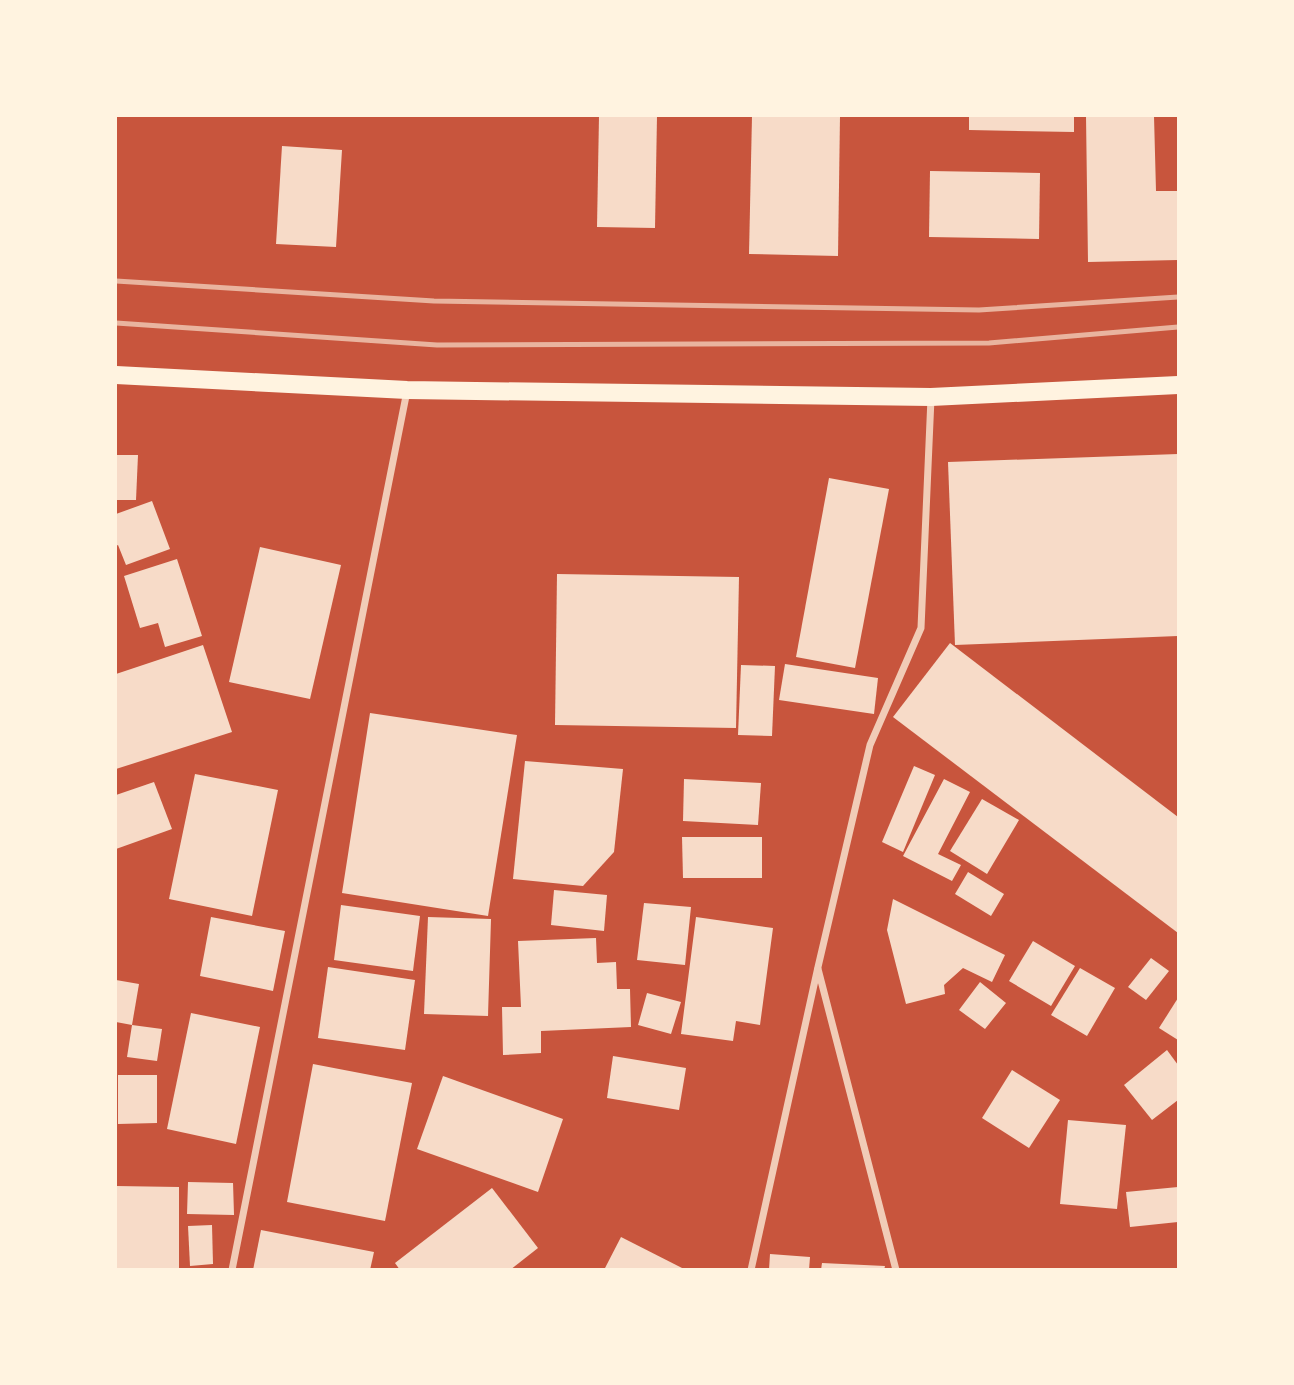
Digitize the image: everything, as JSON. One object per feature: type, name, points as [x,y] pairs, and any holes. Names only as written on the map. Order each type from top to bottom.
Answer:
[{"type":"main road","points":[[116,375],[407,390],[931,397],[1178,385]]},
{"type":"street","points":[[232,1269],[407,390]]},
{"type":"street","points":[[751,1269],[870,745],[921,628],[931,397]]},
{"type":"street","points":[[818,967],[896,1269]]},
{"type":"building","points":[[599,116],[657,116],[655,228],[597,227]]},
{"type":"building","points":[[752,116],[840,116],[838,256],[749,254]]},
{"type":"building","points":[[969,116],[1074,116],[1074,132],[969,130]]},
{"type":"building","points":[[1086,116],[1154,116],[1156,191],[1178,191],[1178,260],[1088,262]]},
{"type":"building","points":[[282,146],[342,150],[336,247],[276,244]]},
{"type":"building","points":[[930,171],[1040,173],[1039,239],[929,237]]},
{"type":"building","points":[[1178,454],[1178,636],[955,645],[948,462]]},
{"type":"building","points":[[116,455],[138,455],[136,500],[116,500]]},
{"type":"building","points":[[829,478],[889,489],[855,668],[796,657]]},
{"type":"building","points":[[152,501],[170,549],[126,565],[118,545],[116,546],[116,514]]},
{"type":"building","points":[[260,547],[341,565],[310,699],[229,682]]},
{"type":"building","points":[[177,559],[202,636],[165,647],[158,623],[140,628],[124,576]]},
{"type":"building","points":[[557,574],[739,577],[736,728],[555,725]]},
{"type":"building","points":[[950,643],[1178,817],[1178,933],[893,717]]},
{"type":"building","points":[[203,645],[232,732],[116,769],[116,674]]},
{"type":"building","points":[[785,664],[878,678],[874,714],[779,700]]},
{"type":"building","points":[[741,665],[775,666],[772,736],[738,735]]},
{"type":"building","points":[[370,713],[517,735],[488,916],[342,893]]},
{"type":"building","points":[[525,761],[623,769],[614,852],[583,886],[513,879]]},
{"type":"building","points":[[914,766],[935,775],[903,852],[882,842]]},
{"type":"building","points":[[195,774],[278,790],[252,916],[169,899]]},
{"type":"building","points":[[684,779],[761,783],[758,825],[683,821]]},
{"type":"building","points":[[944,779],[970,792],[938,854],[961,865],[952,881],[903,856]]},
{"type":"building","points":[[154,782],[172,829],[116,849],[116,795]]},
{"type":"building","points":[[982,799],[1019,820],[987,874],[950,851]]},
{"type":"building","points":[[682,837],[762,837],[762,878],[683,878]]},
{"type":"building","points":[[968,872],[1004,894],[991,916],[955,894]]},
{"type":"building","points":[[554,890],[607,895],[604,931],[551,925]]},
{"type":"building","points":[[893,899],[1005,955],[992,982],[963,968],[944,985],[945,994],[906,1004],[887,930]]},
{"type":"building","points":[[644,903],[691,907],[685,965],[637,960]]},
{"type":"building","points":[[341,905],[420,916],[413,971],[334,960]]},
{"type":"building","points":[[211,917],[285,931],[273,991],[200,976]]},
{"type":"building","points":[[428,917],[491,919],[488,1016],[424,1014]]},
{"type":"building","points":[[696,917],[773,928],[760,1025],[736,1021],[733,1041],[681,1034]]},
{"type":"building","points":[[596,938],[597,963],[616,962],[617,989],[630,989],[631,1027],[541,1031],[541,1053],[503,1055],[502,1007],[521,1007],[518,941]]},
{"type":"building","points":[[1033,941],[1075,966],[1051,1006],[1009,981]]},
{"type":"building","points":[[1151,958],[1169,971],[1146,1000],[1128,987]]},
{"type":"building","points":[[328,967],[415,980],[405,1050],[318,1038]]},
{"type":"building","points":[[1080,968],[1115,988],[1087,1036],[1051,1015]]},
{"type":"building","points":[[116,980],[139,984],[132,1025],[116,1022]]},
{"type":"building","points":[[980,982],[1006,1003],[985,1029],[959,1010]]},
{"type":"building","points":[[647,993],[681,1002],[671,1034],[638,1025]]},
{"type":"building","points":[[1178,998],[1178,1040],[1159,1028]]},
{"type":"building","points":[[191,1013],[260,1027],[236,1144],[167,1129]]},
{"type":"building","points":[[132,1025],[162,1029],[157,1061],[127,1057]]},
{"type":"building","points":[[1167,1050],[1178,1065],[1178,1100],[1152,1120],[1124,1085]]},
{"type":"building","points":[[613,1056],[686,1068],[679,1110],[607,1098]]},
{"type":"building","points":[[313,1064],[412,1083],[385,1221],[287,1202]]},
{"type":"building","points":[[1012,1070],[1060,1100],[1029,1148],[982,1118]]},
{"type":"building","points":[[118,1075],[157,1075],[157,1123],[118,1124]]},
{"type":"building","points":[[443,1076],[563,1119],[538,1192],[417,1149]]},
{"type":"building","points":[[1068,1120],[1126,1125],[1117,1209],[1060,1204]]},
{"type":"building","points":[[188,1182],[233,1183],[234,1215],[187,1214]]},
{"type":"building","points":[[116,1186],[179,1187],[179,1270],[116,1270]]},
{"type":"building","points":[[1178,1187],[1178,1222],[1130,1227],[1126,1192]]},
{"type":"building","points":[[492,1188],[538,1248],[510,1270],[400,1270],[395,1263]]},
{"type":"building","points":[[212,1225],[213,1264],[190,1266],[188,1226]]},
{"type":"building","points":[[261,1230],[374,1252],[370,1270],[253,1270]]},
{"type":"building","points":[[621,1237],[686,1270],[604,1270]]},
{"type":"building","points":[[770,1254],[810,1257],[809,1270],[769,1270]]},
{"type":"building","points":[[822,1263],[885,1266],[884,1270],[821,1270]]},
{"type":"railway","points":[[116,281],[434,301],[979,310],[1178,297]]},
{"type":"railway","points":[[116,323],[437,345],[989,343],[1178,327]]}]
